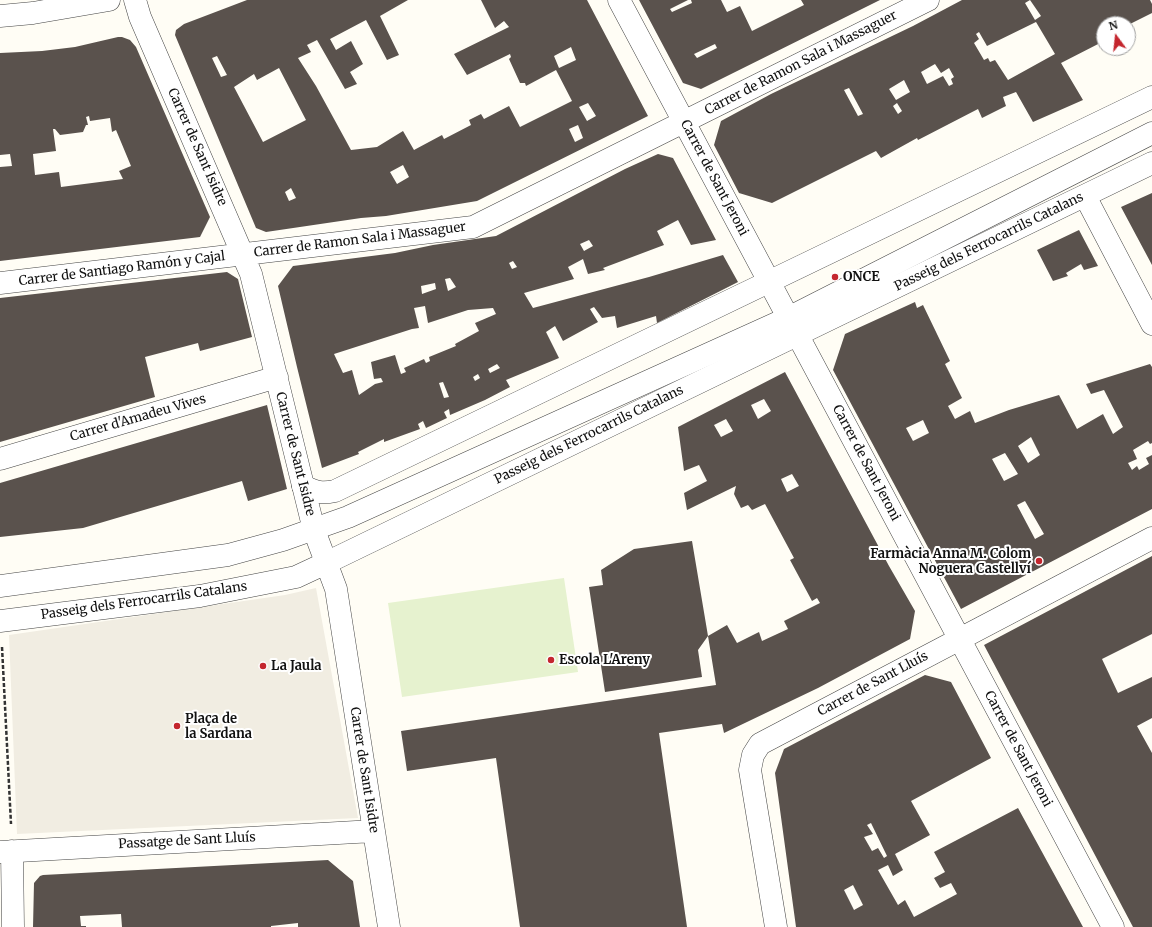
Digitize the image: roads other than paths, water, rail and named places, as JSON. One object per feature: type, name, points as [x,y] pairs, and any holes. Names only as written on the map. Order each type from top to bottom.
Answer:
[{"type":"street","points":[[0,16],[33,13],[109,0]]},
{"type":"street","name":"Carrer de Sant Isidre","points":[[135,0],[140,17],[251,274],[314,530],[336,589],[389,927]]},
{"type":"street","name":"Carrer de Sant Jeroni","points":[[619,0],[1113,927]]},
{"type":"street","name":"Carrer de Ramon Sala i Massaguer","points":[[243,254],[473,227],[928,0]]},
{"type":"street","points":[[303,486],[315,492],[325,493],[335,491],[1152,97]]},
{"type":"street","name":"Passeig dels Ferrocarrils Catalans","points":[[1,621],[200,596],[296,577],[793,326],[1152,133]]},
{"type":"street","name":"Passeig dels Ferrocarrils Catalans","points":[[0,586],[228,555],[314,530],[356,514],[793,326],[1085,196],[1152,163]]},
{"type":"street","points":[[1085,196],[1152,324]]},
{"type":"street","name":"Carrer de Santiago Ramón y Cajal","points":[[0,283],[243,254]]},
{"type":"street","name":"Carrer d'Amadeu Vives","points":[[0,459],[276,377]]},
{"type":"street","name":"Carrer de Sant Lluís","points":[[776,927],[750,770],[753,755],[760,744],[1152,538]]},
{"type":"street","name":"Passatge de Sant Lluís","points":[[6,851],[374,831]]},
{"type":"street","points":[[6,851],[13,927]]},
{"type":"place","name":"ONCE","points":[[835,277]]},
{"type":"place","name":"Farmàcia Anna M. Colom Noguera Castellví","points":[[1039,561]]},
{"type":"place","name":"Escola L'Areny","points":[[551,660]]},
{"type":"place","name":"La Jaula","points":[[263,666]]},
{"type":"place","name":"Plaça de la Sardana","points":[[177,726]]}]
